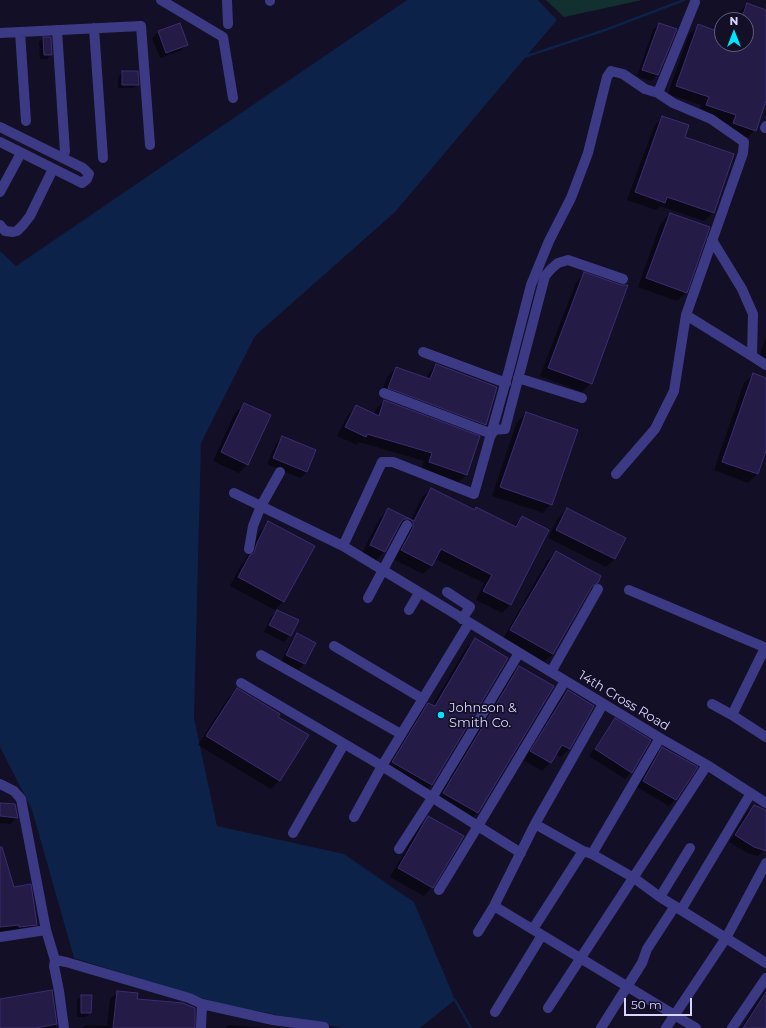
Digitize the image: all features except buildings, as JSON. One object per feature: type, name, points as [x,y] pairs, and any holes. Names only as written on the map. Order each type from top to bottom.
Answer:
[{"type":"street","points":[[161,0],[223,36],[233,98]]},
{"type":"street","points":[[227,0],[228,24]]},
{"type":"street","points":[[658,93],[695,2]]},
{"type":"street","points":[[0,33],[141,26],[150,145]]},
{"type":"street","points":[[94,28],[104,158]]},
{"type":"street","points":[[57,30],[65,152]]},
{"type":"street","points":[[20,32],[26,121]]},
{"type":"street","points":[[342,546],[382,462],[393,462],[474,494],[506,383],[531,285],[549,241],[571,198],[588,153],[607,78],[611,71],[623,74],[673,103],[711,119],[744,142],[742,153],[686,315],[674,391],[655,429],[616,474]]},
{"type":"street","points":[[0,127],[83,168],[89,174],[88,179],[82,183],[0,142]]},
{"type":"street","points":[[0,192],[21,153]]},
{"type":"street","points":[[0,225],[5,230],[13,232],[17,231],[23,225],[30,216],[53,169]]},
{"type":"street","points":[[712,240],[742,289],[753,314],[752,356]]},
{"type":"street","points":[[384,393],[492,432],[505,429],[545,276],[558,263],[568,260],[623,279]]},
{"type":"street","points":[[686,315],[766,365]]},
{"type":"street","points":[[423,352],[506,383]]},
{"type":"street","points":[[518,378],[582,398]]},
{"type":"street","points":[[249,549],[253,526],[261,506],[280,472]]},
{"type":"street","name":"14th Cross Road","points":[[234,493],[342,546],[603,704],[707,765],[766,803]]},
{"type":"street","points":[[368,598],[407,525]]},
{"type":"street","points":[[551,672],[598,589]]},
{"type":"street","points":[[629,590],[765,648],[732,716]]},
{"type":"street","points":[[354,817],[382,766],[423,699],[466,621],[470,607],[448,592]]},
{"type":"street","points":[[409,610],[419,593]]},
{"type":"street","points":[[334,646],[423,699]]},
{"type":"street","points":[[399,849],[432,798],[519,653]]},
{"type":"street","points":[[261,654],[401,734]]},
{"type":"street","points":[[439,890],[565,681]]},
{"type":"street","points":[[241,683],[382,766],[521,853]]},
{"type":"street","points":[[478,932],[494,906],[535,824],[603,704]]},
{"type":"street","points":[[712,704],[766,737]]},
{"type":"street","points":[[495,1012],[538,932],[660,738]]},
{"type":"street","points":[[293,833],[344,744]]},
{"type":"street","points":[[548,1008],[707,765]]},
{"type":"street","points":[[0,784],[14,791],[21,799],[46,930],[55,960],[54,966],[60,991],[64,1028]]},
{"type":"street","points":[[602,1028],[626,986],[642,963],[647,949],[678,908],[751,794]]},
{"type":"street","points":[[535,824],[634,878],[660,897],[766,963]]},
{"type":"street","points":[[660,897],[690,848]]},
{"type":"street","points":[[666,1028],[726,938],[766,863]]},
{"type":"street","points":[[494,906],[696,1028]]},
{"type":"street","points":[[0,937],[46,930]]},
{"type":"street","points":[[55,960],[166,991],[189,998],[202,1004],[280,1025],[325,1028]]},
{"type":"street","points":[[732,1028],[766,978]]},
{"type":"street","points":[[201,1028],[202,1004]]},
{"type":"green space","points":[[546,0],[642,0],[564,17]]},
{"type":"water","points":[[407,0],[538,0],[557,20],[395,212],[255,336],[201,443],[194,718],[217,826],[344,854],[414,902],[455,1000],[420,1028],[342,1028],[217,1003],[74,958],[32,810],[0,747],[0,251],[16,266]]},
{"type":"waterway","points":[[524,57],[605,30],[684,0]]},
{"type":"waterway","points":[[455,1000],[471,1028]]},
{"type":"place","name":"Johnson & Smith Co.","points":[[441,715]]}]
